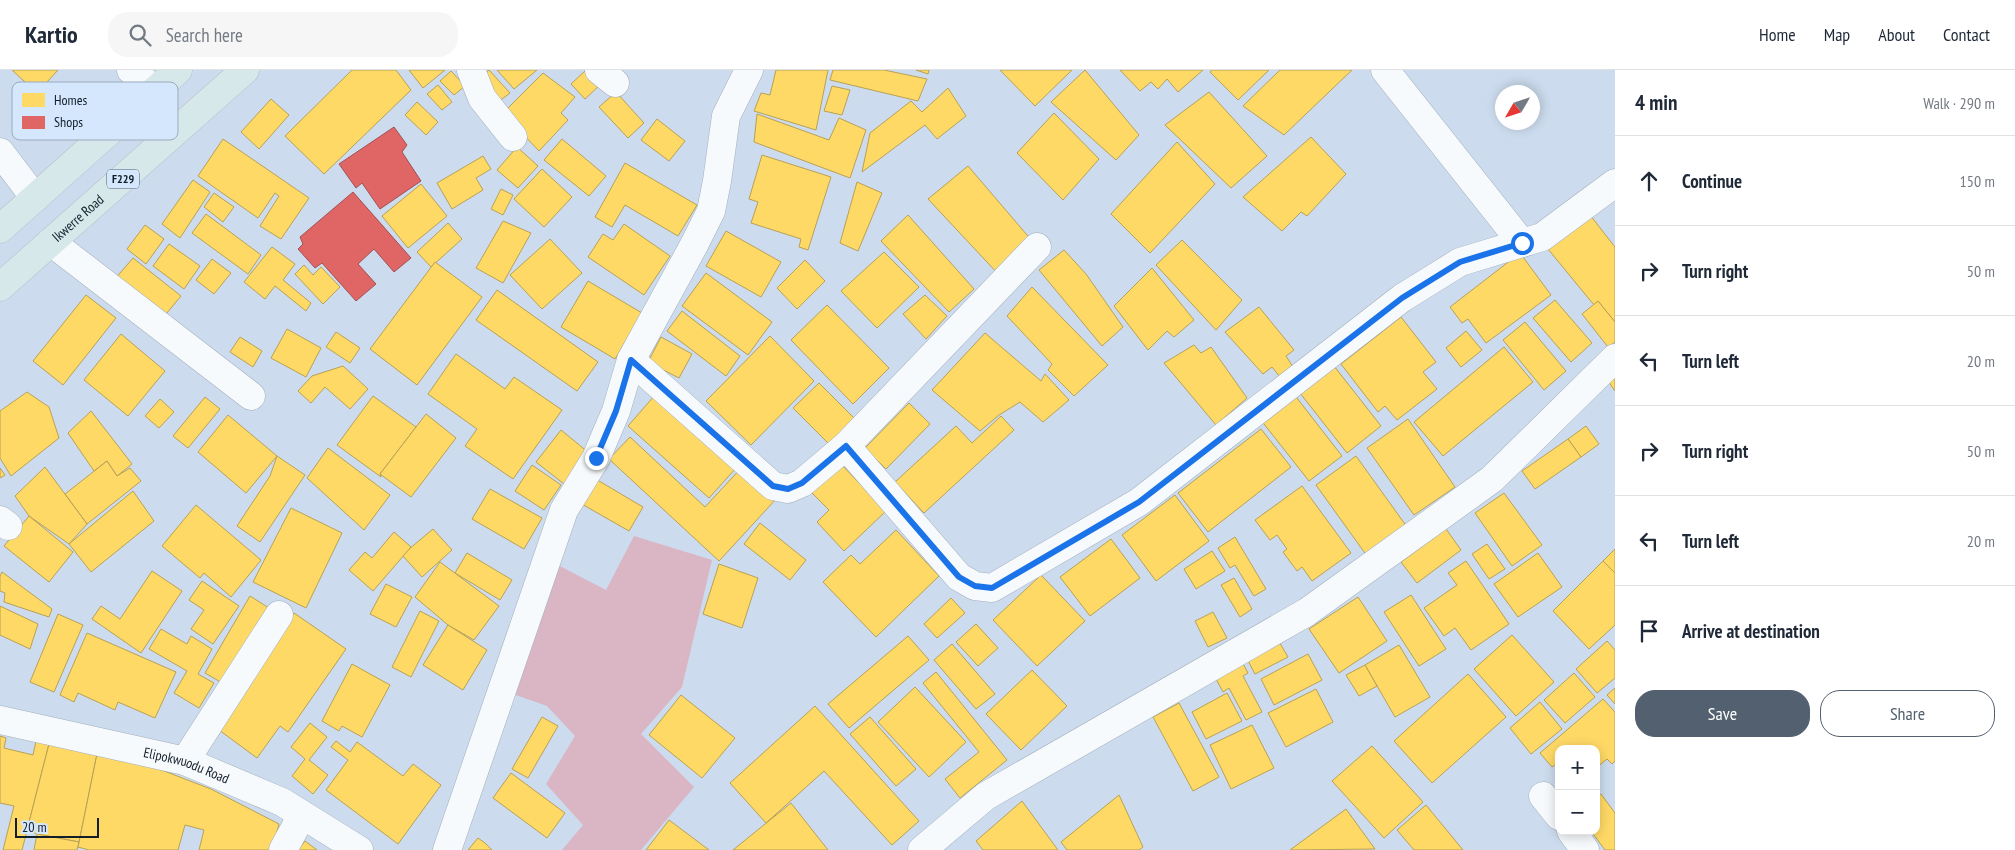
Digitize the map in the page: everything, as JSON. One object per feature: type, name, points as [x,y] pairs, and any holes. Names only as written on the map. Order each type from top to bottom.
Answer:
[{"type":"main road","points":[[164,82],[178,70]]},
{"type":"main road","name":"Ikwerre Road","points":[[178,129],[245,70]]},
{"type":"main road","points":[[0,229],[99,140]]},
{"type":"main road","name":"Ikwerre Road","points":[[0,287],[166,140]]},
{"type":"street","points":[[131,70],[145,82]]},
{"type":"street","points":[[472,70],[482,98],[513,137]]},
{"type":"street","points":[[447,850],[564,510],[596,458],[616,411],[631,360],[694,245],[710,211],[717,181],[726,116],[749,70]]},
{"type":"street","points":[[1385,70],[1522,243]]},
{"type":"street","points":[[0,152],[35,198]]},
{"type":"street","points":[[846,446],[959,577],[975,586],[992,588],[1139,502],[1402,298],[1460,262],[1542,237],[1615,183]]},
{"type":"street","points":[[51,242],[251,396]]},
{"type":"street","points":[[631,360],[773,486],[788,489],[802,483],[846,446],[1037,247]]},
{"type":"street","points":[[922,850],[986,796],[1307,612],[1492,479],[1615,358]]},
{"type":"street","points":[[185,761],[279,615]]},
{"type":"street","name":"Elipokwuodu Road","points":[[3,727],[185,761],[282,802],[359,850]]},
{"type":"street","points":[[283,850],[302,815]]},
{"type":"street","points":[[1574,835],[1585,850]]},
{"type":"shaded area","points":[[634,536],[712,560],[682,687],[641,734],[694,787],[641,850],[562,850],[583,825],[546,784],[575,736],[547,706],[496,688],[554,563],[606,590]]},
{"type":"building: Homes","points":[[12,70],[58,70],[47,82],[25,82]]},
{"type":"building: Homes","points":[[352,70],[396,70],[411,90],[324,174],[285,136]]},
{"type":"building: Homes","points":[[409,70],[445,70],[423,88]]},
{"type":"building: Homes","points":[[489,70],[510,93],[498,102],[478,79]]},
{"type":"building: Homes","points":[[497,70],[537,70],[514,89]]},
{"type":"building: Homes","points":[[586,70],[603,82],[585,99],[571,84]]},
{"type":"building: Homes","points":[[776,70],[828,70],[816,130],[754,111],[761,93],[770,95]]},
{"type":"building: Homes","points":[[833,70],[884,70],[927,79],[918,101],[830,80]]},
{"type":"building: Homes","points":[[916,70],[929,70],[928,74]]},
{"type":"building: Homes","points":[[1000,70],[1072,70],[1035,106]]},
{"type":"building: Homes","points":[[1085,70],[1139,135],[1116,160],[1051,102]]},
{"type":"building: Homes","points":[[1120,70],[1203,70],[1178,92],[1167,79],[1158,89],[1151,82],[1140,91]]},
{"type":"building: Homes","points":[[1212,70],[1269,70],[1238,100],[1210,72]]},
{"type":"building: Homes","points":[[1280,70],[1352,70],[1284,135],[1243,106]]},
{"type":"building: Homes","points":[[451,71],[465,86],[454,95],[440,81]]},
{"type":"building: Homes","points":[[543,73],[575,97],[561,113],[568,120],[539,151],[503,113]]},
{"type":"building: Homes","points":[[438,85],[452,102],[442,110],[427,94]]},
{"type":"building: Homes","points":[[832,86],[850,90],[842,115],[824,111]]},
{"type":"building: Homes","points":[[948,88],[966,116],[937,139],[925,125],[862,172],[870,133],[911,101],[922,112]]},
{"type":"building: Homes","points":[[616,92],[644,123],[628,138],[599,107]]},
{"type":"building: Homes","points":[[1209,92],[1267,156],[1231,188],[1165,125]]},
{"type":"building: Homes","points":[[271,99],[289,115],[259,149],[241,132]]},
{"type":"building: Homes","points":[[417,102],[438,122],[426,135],[405,115]]},
{"type":"building: Homes","points":[[1054,113],[1099,159],[1063,200],[1017,153]]},
{"type":"building: Homes","points":[[757,114],[829,140],[839,118],[866,130],[850,178],[754,142]]},
{"type":"building: Homes","points":[[657,119],[685,141],[669,161],[641,140]]},
{"type":"building: Homes","points":[[1311,137],[1346,174],[1307,216],[1301,212],[1282,231],[1243,197]]},
{"type":"building: Homes","points":[[223,139],[309,198],[281,239],[260,226],[279,196],[275,193],[258,218],[198,176]]},
{"type":"building: Homes","points":[[562,139],[606,176],[589,196],[544,160]]},
{"type":"building: Homes","points":[[1177,142],[1215,184],[1150,253],[1111,214]]},
{"type":"building: Homes","points":[[517,147],[538,166],[518,188],[497,170]]},
{"type":"building: Homes","points":[[762,155],[831,177],[808,250],[799,247],[801,239],[751,223],[758,202],[749,199]]},
{"type":"building: Homes","points":[[483,156],[491,169],[476,178],[483,190],[452,209],[437,183]]},
{"type":"building: Homes","points":[[625,163],[697,205],[678,236],[625,205],[612,227],[595,217]]},
{"type":"building: Homes","points":[[968,166],[1033,242],[1001,277],[928,199]]},
{"type":"building: Homes","points":[[542,169],[572,197],[544,227],[514,199]]},
{"type":"building: Homes","points":[[193,180],[210,192],[180,238],[162,224]]},
{"type":"building: Homes","points":[[857,182],[882,193],[858,251],[840,243]]},
{"type":"building: Homes","points":[[421,184],[447,216],[408,248],[382,216]]},
{"type":"building: Homes","points":[[501,189],[513,195],[503,215],[491,209]]},
{"type":"building: Homes","points":[[214,193],[234,207],[223,222],[204,207]]},
{"type":"building: Homes","points":[[206,214],[261,255],[248,274],[192,233]]},
{"type":"building: Homes","points":[[908,215],[974,289],[949,312],[881,241]]},
{"type":"building: Homes","points":[[1590,215],[1615,247],[1615,322],[1598,301],[1594,305],[1548,249]]},
{"type":"building: Homes","points":[[503,221],[531,233],[503,283],[476,268]]},
{"type":"building: Homes","points":[[448,223],[462,239],[431,267],[417,252]]},
{"type":"building: Homes","points":[[624,224],[670,256],[644,295],[588,257],[603,234],[613,240]]},
{"type":"building: Homes","points":[[145,225],[164,239],[146,264],[127,249]]},
{"type":"building: Homes","points":[[726,231],[781,262],[761,297],[706,266]]},
{"type":"building: Homes","points":[[550,239],[582,273],[542,309],[510,275]]},
{"type":"building: Homes","points":[[1182,240],[1242,300],[1216,330],[1156,265]]},
{"type":"building: Homes","points":[[169,244],[200,266],[184,289],[153,266]]},
{"type":"building: Homes","points":[[272,247],[295,264],[283,280],[311,303],[306,311],[275,286],[265,299],[244,282]]},
{"type":"building: Homes","points":[[1064,250],[1086,274],[1123,327],[1102,346],[1039,270]]},
{"type":"building: Homes","points":[[884,252],[919,287],[877,328],[841,291]]},
{"type":"building: Homes","points":[[1520,253],[1551,295],[1486,343],[1468,319],[1462,323],[1450,307]]},
{"type":"building: Homes","points":[[133,258],[181,296],[161,320],[114,280]]},
{"type":"building: Homes","points":[[212,259],[231,273],[214,294],[196,280]]},
{"type":"building: Homes","points":[[805,260],[825,281],[797,309],[777,288]]},
{"type":"building: Homes","points":[[435,262],[482,297],[417,385],[370,349]]},
{"type":"building: Homes","points":[[304,265],[313,275],[321,267],[340,287],[323,304],[295,274]]},
{"type":"building: Homes","points":[[1152,268],[1194,320],[1174,337],[1167,331],[1148,350],[1114,306]]},
{"type":"building: Homes","points":[[706,273],[772,322],[748,355],[682,306]]},
{"type":"building: Homes","points":[[588,281],[642,313],[615,359],[561,327]]},
{"type":"building: Homes","points":[[1032,287],[1108,365],[1074,396],[1048,370],[1052,364],[1007,316]]},
{"type":"building: Homes","points":[[497,290],[598,362],[577,391],[476,320]]},
{"type":"building: Homes","points":[[86,295],[116,318],[63,385],[33,361]]},
{"type":"building: Homes","points":[[925,295],[947,316],[926,339],[903,314]]},
{"type":"building: Homes","points":[[1555,300],[1592,343],[1571,362],[1533,318]]},
{"type":"building: Homes","points":[[1598,301],[1615,322],[1615,342],[1608,347],[1582,314]]},
{"type":"building: Homes","points":[[827,305],[889,368],[853,404],[791,340]]},
{"type":"building: Homes","points":[[1259,307],[1294,350],[1286,356],[1293,367],[1280,377],[1272,367],[1263,374],[1225,332]]},
{"type":"building: Homes","points":[[682,311],[740,356],[726,376],[667,331]]},
{"type":"building: Homes","points":[[1401,317],[1436,362],[1423,372],[1437,389],[1397,420],[1385,406],[1378,412],[1341,364]]},
{"type":"building: Homes","points":[[1525,322],[1566,371],[1544,390],[1503,340]]},
{"type":"building: Homes","points":[[287,329],[321,348],[306,377],[271,358]]},
{"type":"building: Homes","points":[[1466,331],[1482,350],[1461,367],[1446,348]]},
{"type":"building: Homes","points":[[336,332],[360,348],[350,363],[326,347]]},
{"type":"building: Homes","points":[[985,333],[1041,381],[1045,374],[1069,400],[1043,422],[1020,402],[999,415],[980,431],[932,390]]},
{"type":"building: Homes","points":[[121,334],[165,371],[128,416],[84,380]]},
{"type":"building: Homes","points":[[770,336],[814,381],[751,445],[706,401]]},
{"type":"building: Homes","points":[[240,337],[262,351],[253,367],[230,352]]},
{"type":"building: Homes","points":[[661,337],[692,354],[679,378],[648,362]]},
{"type":"building: Homes","points":[[1194,345],[1201,353],[1211,347],[1247,398],[1216,425],[1164,363]]},
{"type":"building: Homes","points":[[1504,347],[1533,382],[1443,456],[1414,422]]},
{"type":"building: Homes","points":[[456,354],[505,389],[514,377],[562,410],[513,479],[465,446],[477,429],[428,394]]},
{"type":"building: Homes","points":[[343,366],[368,389],[350,409],[325,387],[311,403],[298,391],[312,376]]},
{"type":"building: Homes","points":[[1334,366],[1381,426],[1347,453],[1300,393]]},
{"type":"building: Homes","points":[[1615,376],[1615,391],[1608,381]]},
{"type":"building: Homes","points":[[819,383],[856,420],[830,445],[793,408]]},
{"type":"building: Homes","points":[[27,392],[49,407],[59,438],[11,476],[0,458],[0,411]]},
{"type":"building: Homes","points":[[1293,393],[1342,456],[1309,481],[1260,419]]},
{"type":"building: Homes","points":[[655,395],[736,468],[709,498],[628,426]]},
{"type":"building: Homes","points":[[373,396],[416,427],[380,474],[381,477],[337,445]]},
{"type":"building: Homes","points":[[205,397],[220,409],[188,448],[173,436]]},
{"type":"building: Homes","points":[[160,399],[174,412],[159,428],[145,416]]},
{"type":"building: Homes","points":[[909,403],[930,424],[886,469],[865,448]]},
{"type":"building: Homes","points":[[91,411],[132,464],[117,476],[107,461],[94,471],[68,433]]},
{"type":"building: Homes","points":[[426,414],[456,438],[411,497],[380,474]]},
{"type":"building: Homes","points":[[228,415],[277,456],[246,493],[198,452]]},
{"type":"building: Homes","points":[[1001,416],[1014,430],[924,513],[895,482],[956,426],[972,443]]},
{"type":"building: Homes","points":[[1408,419],[1455,487],[1414,515],[1367,448]]},
{"type":"building: Homes","points":[[1586,426],[1599,444],[1581,457],[1568,439]]},
{"type":"building: Homes","points":[[1261,429],[1291,467],[1208,532],[1178,493]]},
{"type":"building: Homes","points":[[561,430],[589,453],[564,484],[536,462]]},
{"type":"building: Homes","points":[[630,437],[705,507],[743,466],[777,498],[719,561],[609,459]]},
{"type":"building: Homes","points":[[1568,439],[1581,457],[1535,489],[1522,471]]},
{"type":"building: Homes","points":[[328,448],[390,495],[364,530],[307,478]]},
{"type":"building: Homes","points":[[277,456],[305,475],[260,542],[237,526],[270,476]]},
{"type":"building: Homes","points":[[1356,456],[1407,527],[1367,556],[1316,485]]},
{"type":"building: Homes","points":[[107,461],[117,476],[130,468],[141,481],[87,524],[65,494]]},
{"type":"building: Homes","points":[[838,461],[886,511],[844,551],[817,522],[829,510],[808,489]]},
{"type":"building: Homes","points":[[532,465],[561,485],[544,510],[515,491]]},
{"type":"building: Homes","points":[[45,467],[87,524],[69,544],[29,516],[15,496]]},
{"type":"building: Homes","points":[[0,468],[5,475],[0,478]]},
{"type":"building: Homes","points":[[594,478],[643,507],[629,531],[580,503]]},
{"type":"building: Homes","points":[[1302,486],[1351,553],[1312,581],[1302,567],[1297,571],[1283,552],[1287,549],[1277,535],[1270,540],[1255,520]]},
{"type":"building: Homes","points":[[490,489],[542,518],[524,549],[472,519]]},
{"type":"building: Homes","points":[[133,491],[154,521],[91,572],[69,544]]},
{"type":"building: Homes","points":[[1504,493],[1542,545],[1512,566],[1475,513]]},
{"type":"building: Homes","points":[[1175,495],[1209,541],[1156,581],[1122,535]]},
{"type":"building: Homes","points":[[196,505],[261,560],[231,597],[204,573],[200,578],[162,546]]},
{"type":"building: Homes","points":[[291,508],[342,533],[306,608],[253,582]]},
{"type":"building: Homes","points":[[29,516],[73,552],[49,582],[4,546]]},
{"type":"building: Homes","points":[[760,523],[806,560],[790,580],[744,544]]},
{"type":"building: Homes","points":[[433,529],[452,550],[422,577],[402,555]]},
{"type":"building: Homes","points":[[1446,529],[1461,550],[1417,583],[1401,562]]},
{"type":"building: Homes","points":[[896,530],[939,576],[876,637],[823,582],[851,555],[860,564]]},
{"type":"building: Homes","points":[[394,532],[411,547],[373,591],[349,570],[365,552],[372,558]]},
{"type":"building: Homes","points":[[1235,537],[1266,589],[1254,596],[1235,565],[1230,568],[1218,548]]},
{"type":"building: Homes","points":[[1111,539],[1140,578],[1090,616],[1060,577]]},
{"type":"building: Homes","points":[[1487,544],[1505,569],[1489,579],[1472,554]]},
{"type":"building: Homes","points":[[1615,549],[1615,573],[1603,561]]},
{"type":"building: Homes","points":[[1212,551],[1225,571],[1196,589],[1184,569]]},
{"type":"building: Homes","points":[[467,553],[512,580],[500,600],[455,573]]},
{"type":"building: Homes","points":[[1538,553],[1562,587],[1518,617],[1494,584]]},
{"type":"building: Homes","points":[[1466,561],[1509,624],[1471,650],[1455,628],[1444,636],[1424,608],[1457,585],[1448,573]]},
{"type":"building: Homes","points":[[1603,561],[1615,573],[1615,625],[1589,649],[1553,611]]},
{"type":"building: Homes","points":[[440,562],[499,606],[474,640],[448,625],[415,597]]},
{"type":"building: Homes","points":[[719,564],[758,578],[742,628],[703,614]]},
{"type":"building: Homes","points":[[152,571],[182,591],[141,653],[92,619],[101,606],[120,619]]},
{"type":"building: Homes","points":[[2,572],[52,609],[49,617],[4,602],[5,593],[0,591],[0,576]]},
{"type":"building: Homes","points":[[1041,575],[1085,621],[1037,666],[993,620]]},
{"type":"building: Homes","points":[[1234,578],[1252,609],[1240,617],[1221,585]]},
{"type":"building: Homes","points":[[202,581],[239,606],[213,644],[191,629],[204,610],[189,600]]},
{"type":"building: Homes","points":[[386,584],[412,597],[396,627],[370,614]]},
{"type":"building: Homes","points":[[1411,595],[1446,649],[1419,666],[1384,612]]},
{"type":"building: Homes","points":[[250,596],[269,608],[224,684],[205,673]]},
{"type":"building: Homes","points":[[1358,597],[1387,641],[1339,673],[1309,629]]},
{"type":"building: Homes","points":[[951,598],[965,613],[937,638],[924,624]]},
{"type":"building: Homes","points":[[0,606],[38,624],[30,649],[0,635]]},
{"type":"building: Homes","points":[[420,611],[439,621],[411,677],[392,667]]},
{"type":"building: Homes","points":[[1213,612],[1227,638],[1208,647],[1195,621]]},
{"type":"building: Homes","points":[[294,613],[346,649],[288,732],[280,726],[257,758],[215,727]]},
{"type":"building: Homes","points":[[58,614],[83,625],[54,692],[30,682]]},
{"type":"building: Homes","points":[[976,624],[998,648],[978,666],[956,642]]},
{"type":"building: Homes","points":[[448,625],[487,650],[463,690],[423,665]]},
{"type":"building: Homes","points":[[161,629],[187,644],[191,636],[212,649],[198,674],[214,683],[199,708],[174,693],[187,671],[149,649]]},
{"type":"building: Homes","points":[[87,633],[176,672],[155,718],[118,702],[115,710],[78,693],[74,702],[60,695]]},
{"type":"building: Homes","points":[[1512,635],[1554,682],[1516,716],[1474,669]]},
{"type":"building: Homes","points":[[908,636],[929,660],[849,728],[828,704]]},
{"type":"building: Homes","points":[[1278,640],[1288,657],[1255,674],[1246,657]]},
{"type":"building: Homes","points":[[1607,641],[1615,650],[1615,678],[1597,693],[1576,669]]},
{"type":"building: Homes","points":[[952,644],[995,694],[976,709],[934,660]]},
{"type":"building: Homes","points":[[1399,645],[1430,697],[1395,717],[1365,665]]},
{"type":"building: Homes","points":[[1308,654],[1322,680],[1274,705],[1261,679]]},
{"type":"building: Homes","points":[[1241,660],[1248,673],[1243,676],[1262,712],[1246,720],[1229,688],[1223,692],[1214,675]]},
{"type":"building: Homes","points":[[352,664],[390,685],[362,737],[342,726],[339,731],[322,721]]},
{"type":"building: Homes","points":[[1365,665],[1377,686],[1359,696],[1346,675]]},
{"type":"building: Homes","points":[[1032,670],[1067,706],[1021,750],[986,714]]},
{"type":"building: Homes","points":[[936,672],[1007,760],[960,798],[945,779],[979,752],[923,683]]},
{"type":"building: Homes","points":[[1574,673],[1595,697],[1565,723],[1544,700]]},
{"type":"building: Homes","points":[[1468,674],[1506,717],[1432,783],[1394,741]]},
{"type":"building: Homes","points":[[915,687],[966,742],[929,777],[878,722]]},
{"type":"building: Homes","points":[[1615,688],[1615,704],[1607,695]]},
{"type":"building: Homes","points":[[1316,689],[1333,722],[1286,747],[1268,713]]},
{"type":"building: Homes","points":[[1227,693],[1242,721],[1206,739],[1192,712]]},
{"type":"building: Homes","points":[[681,695],[735,738],[702,778],[649,735]]},
{"type":"building: Homes","points":[[1603,699],[1615,712],[1615,761],[1612,764],[1607,759],[1600,765],[1600,745],[1555,745],[1555,765],[1552,767],[1540,753]]},
{"type":"building: Homes","points":[[1540,702],[1562,729],[1531,754],[1510,728]]},
{"type":"building: Homes","points":[[1179,703],[1219,777],[1193,791],[1153,717]]},
{"type":"building: Homes","points":[[815,706],[919,821],[892,845],[824,771],[766,823],[730,783]]},
{"type":"building: Homes","points":[[542,717],[558,726],[528,778],[512,769]]},
{"type":"building: Homes","points":[[870,717],[916,769],[896,786],[850,734]]},
{"type":"building: Homes","points":[[310,723],[327,737],[309,760],[328,775],[313,794],[292,776],[305,759],[291,747]]},
{"type":"building: Homes","points":[[1252,725],[1274,768],[1231,789],[1210,745]]},
{"type":"building: Homes","points":[[0,736],[6,738],[4,748],[33,755],[36,741],[49,744],[22,850],[3,850],[14,806],[0,803]]},
{"type":"building: Homes","points":[[336,741],[350,752],[357,742],[403,776],[413,764],[441,785],[398,844],[326,790],[348,760],[331,747]]},
{"type":"building: Homes","points":[[49,744],[97,754],[79,842],[37,834],[27,830]]},
{"type":"building: Homes","points":[[1372,746],[1423,802],[1384,838],[1332,781]]},
{"type":"building: Homes","points":[[97,754],[146,764],[211,789],[279,824],[272,850],[199,850],[204,830],[185,825],[178,850],[89,850],[78,847]]},
{"type":"building: Homes","points":[[511,773],[565,813],[547,838],[493,798]]},
{"type":"building: Homes","points":[[1119,795],[1143,847],[1139,850],[1067,850],[1061,842]]},
{"type":"building: Homes","points":[[1600,795],[1615,813],[1615,850],[1605,850],[1594,835],[1600,835]]},
{"type":"building: Homes","points":[[1022,801],[1058,850],[983,850],[976,841]]},
{"type":"building: Homes","points":[[791,803],[828,850],[733,850]]},
{"type":"building: Homes","points":[[1426,805],[1463,850],[1414,850],[1397,830]]},
{"type":"building: Homes","points":[[1346,809],[1375,849],[1290,850]]},
{"type":"building: Homes","points":[[669,820],[709,850],[646,850]]},
{"type":"building: Homes","points":[[37,834],[79,842],[77,850],[34,850]]},
{"type":"building: Homes","points":[[478,838],[485,843],[492,850],[468,850]]},
{"type":"building: Homes","points":[[305,841],[317,850],[298,850]]},
{"type":"building: Shops","points":[[394,127],[407,145],[402,152],[421,181],[380,209],[362,183],[356,188],[339,164]]},
{"type":"building: Shops","points":[[353,192],[411,258],[394,272],[374,249],[358,264],[376,284],[356,301],[322,263],[315,268],[298,249],[303,244],[300,237]]},
{"type":"route","points":[[596,458],[616,411],[631,360],[773,486],[788,489],[802,483],[846,446],[959,577],[975,586],[992,588],[1139,502],[1402,298],[1460,262],[1522,243]]}]
